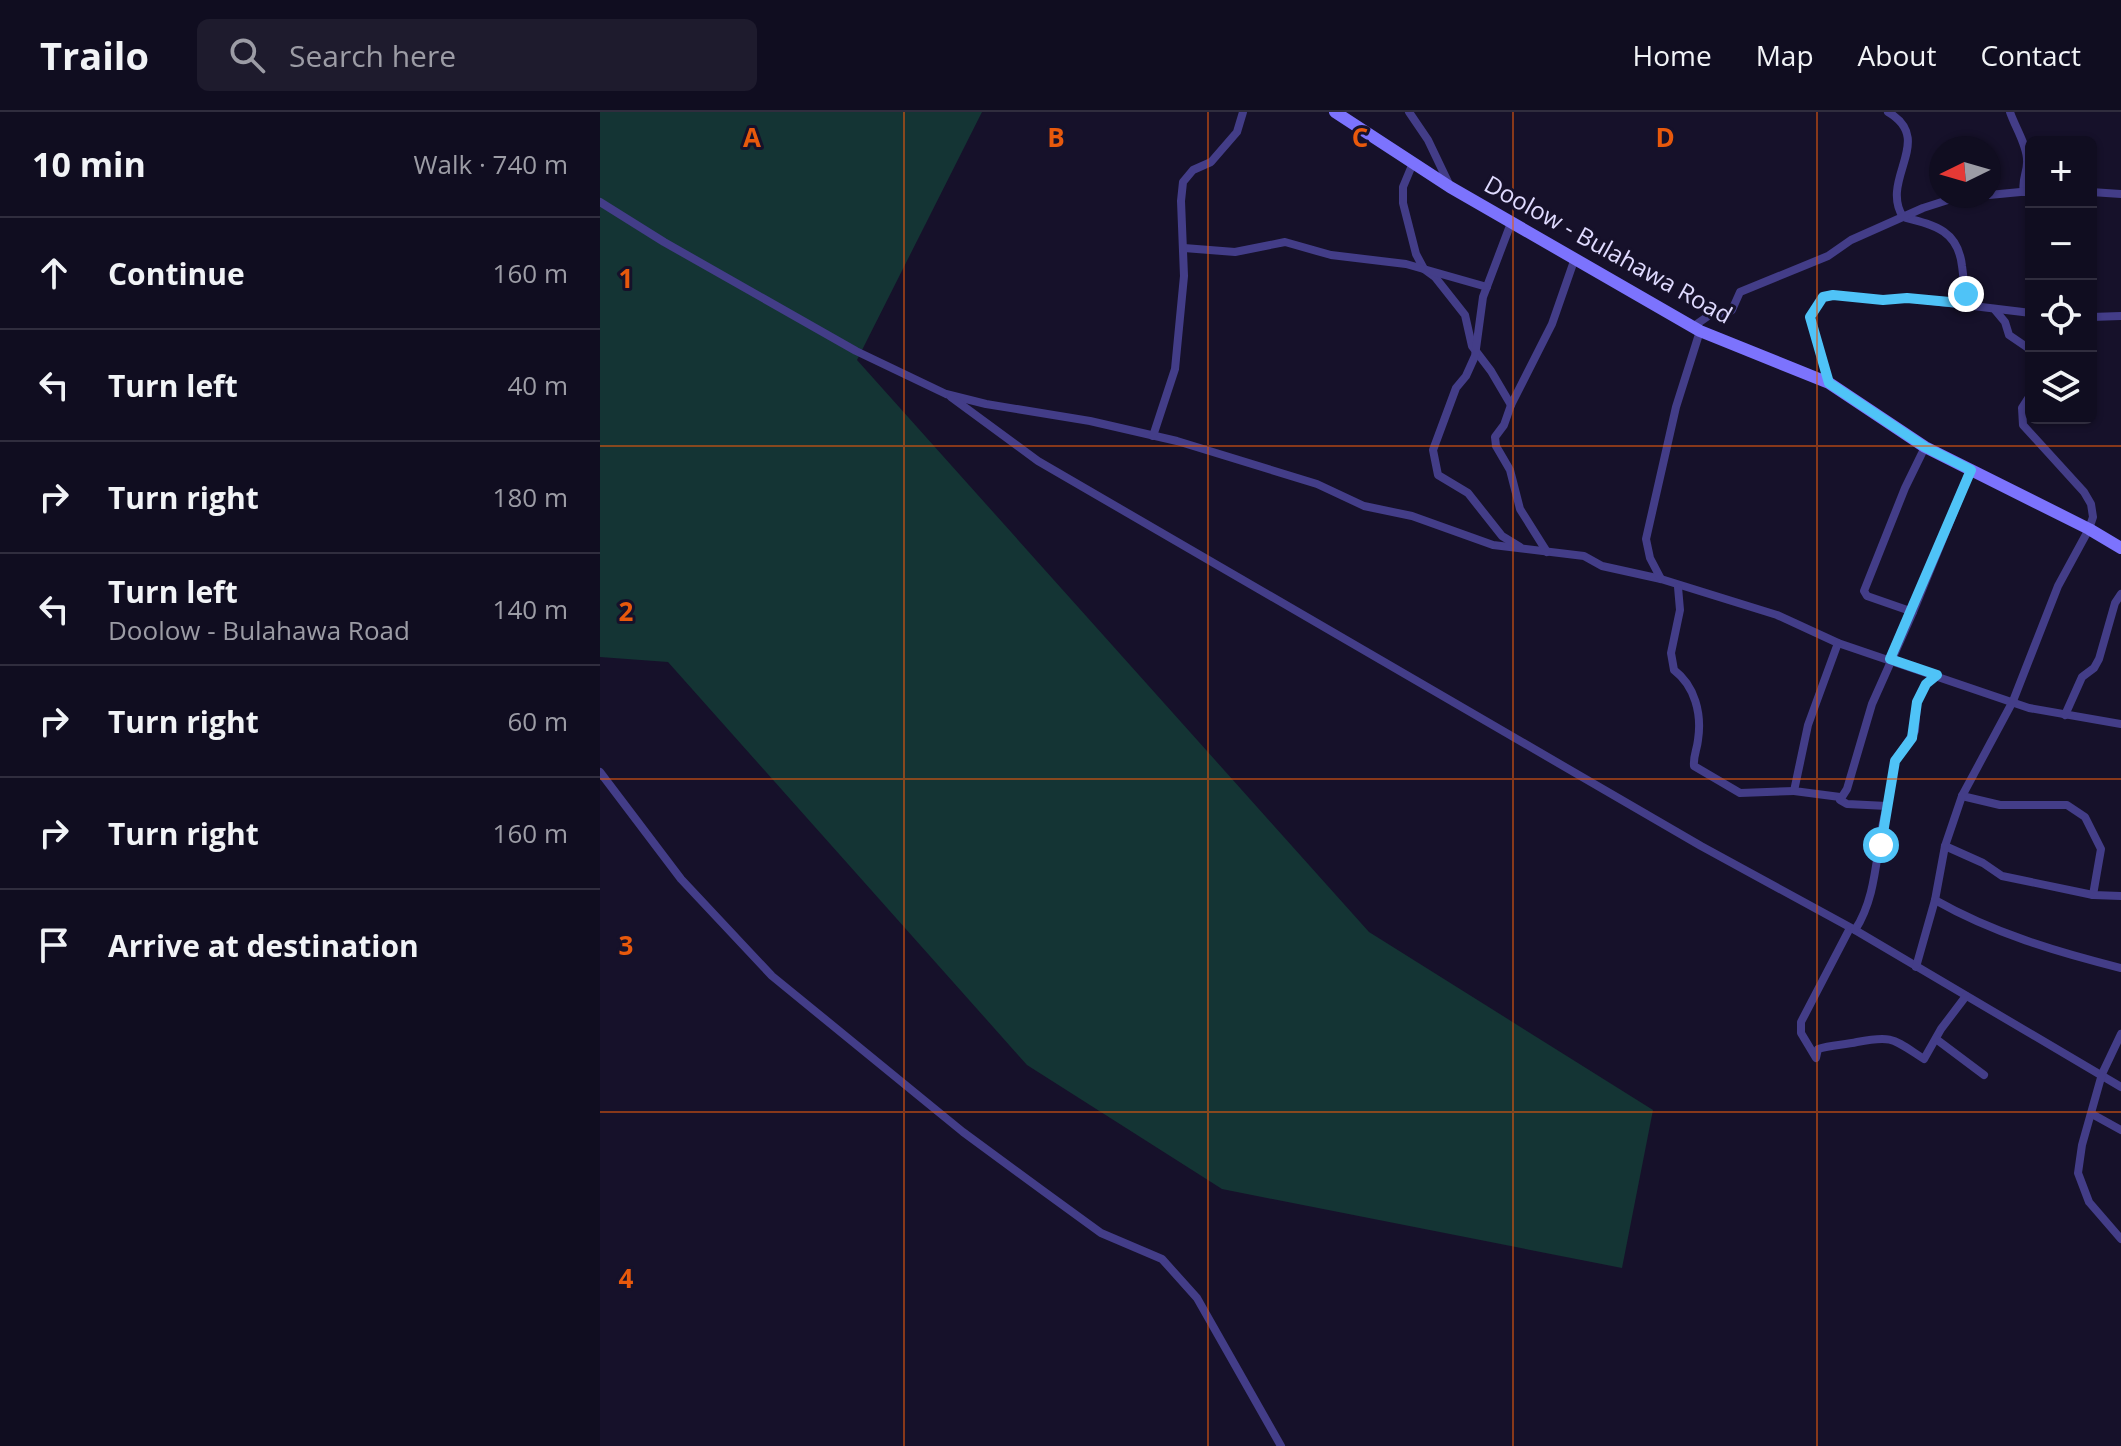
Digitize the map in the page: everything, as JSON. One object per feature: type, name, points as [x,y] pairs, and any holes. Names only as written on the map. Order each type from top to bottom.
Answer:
[{"type":"main road","name":"Doolow - Bulahawa Road","points":[[1335,112],[1450,187],[1697,329],[1829,383],[1925,447],[2121,548]]},
{"type":"street","points":[[1153,436],[1175,369],[1184,248],[1183,182],[1193,170],[1211,162],[1232,139],[1243,112]]},
{"type":"street","points":[[1409,112],[1428,140],[1450,187]]},
{"type":"street","points":[[1888,112],[1907,130],[1911,139],[1900,172],[1897,208],[1903,217],[1931,224],[1955,240],[1960,250],[1966,294],[1971,304]]},
{"type":"street","points":[[2010,112],[2025,148]]},
{"type":"street","points":[[1413,163],[1403,187],[1403,203],[1416,254],[1424,269],[1435,277],[1465,315],[1475,353],[1491,371],[1511,405]]},
{"type":"street","points":[[2001,195],[2025,192]]},
{"type":"street","points":[[2097,192],[2121,194]]},
{"type":"street","points":[[600,202],[856,351],[946,394],[1038,461],[2121,1087]]},
{"type":"street","points":[[1661,579],[1650,558],[1646,539],[1697,329],[1711,314],[1724,315],[1732,310],[1740,292],[1828,256],[1851,240],[1929,207]]},
{"type":"street","points":[[1511,223],[1487,287],[1475,353],[1466,376],[1456,388],[1433,450],[1438,475],[1468,493],[1502,536],[1523,549]]},
{"type":"street","points":[[1184,248],[1235,252],[1285,242],[1331,255],[1362,257],[1424,269],[1487,287]]},
{"type":"street","points":[[1547,552],[1520,509],[1510,470],[1496,446],[1495,437],[1504,425],[1552,324],[1575,258]]},
{"type":"street","points":[[1829,383],[1810,317],[1823,297],[1907,298],[2025,312]]},
{"type":"street","points":[[1995,310],[2005,322],[2009,335],[2025,346]]},
{"type":"street","points":[[2097,317],[2121,316]]},
{"type":"street","points":[[946,394],[1153,436],[1317,484],[1364,506],[1412,516],[1493,545],[1584,556],[1602,566],[1661,579],[1678,587],[1777,615],[1838,643],[2029,708],[2121,724]]},
{"type":"street","points":[[1916,967],[1935,900],[1945,846],[1962,796],[2013,701],[2058,586],[2093,517],[2091,504],[2023,425],[2022,408],[2025,403]]},
{"type":"street","points":[[1913,612],[1867,596],[1864,591],[1905,488],[1925,447]]},
{"type":"street","points":[[1840,797],[1847,789],[1863,730],[1890,659],[1913,612],[1971,470]]},
{"type":"street","points":[[1678,587],[1680,610],[1671,653],[1674,670],[1686,679],[1694,692],[1699,732],[1694,766],[1740,793],[1794,791],[1840,797]]},
{"type":"street","points":[[2065,715],[2082,677],[2094,668],[2099,659],[2115,603],[2121,594]]},
{"type":"street","points":[[1794,791],[1808,725],[1838,643]]},
{"type":"street","points":[[1937,675],[1926,684],[1917,702],[1915,731],[1895,761],[1877,870],[1862,920],[1852,929],[1801,1022],[1801,1033],[1816,1058],[1818,1049],[1873,1037],[1890,1039],[1924,1059],[1966,996]]},
{"type":"street","points":[[600,772],[681,879],[772,976],[963,1132],[1101,1233],[1162,1259],[1205,1310],[1281,1446]]},
{"type":"street","points":[[1962,796],[2000,805],[2067,805],[2085,817],[2101,849],[2093,895]]},
{"type":"street","points":[[1840,797],[1847,804],[1887,806]]},
{"type":"street","points":[[1945,846],[1983,863],[2002,876],[2093,895],[2121,896]]},
{"type":"street","points":[[1935,900],[2017,937],[2121,968]]},
{"type":"street","points":[[2121,1034],[2102,1074],[2082,1145],[2078,1173],[2089,1202],[2121,1239]]},
{"type":"street","points":[[1936,1039],[1984,1075]]},
{"type":"street","points":[[2092,1114],[2121,1130]]},
{"type":"green space","points":[[600,112],[982,112],[857,360],[1369,932],[1653,1110],[1622,1268],[1222,1189],[1027,1065],[668,662],[600,657]]},
{"type":"route","points":[[1881,845],[1895,761],[1915,731],[1917,702],[1926,684],[1937,675],[1890,659],[1913,612],[1971,470],[1925,447],[1829,383],[1810,317],[1823,297],[1833,295],[1971,304],[1966,294]]}]
